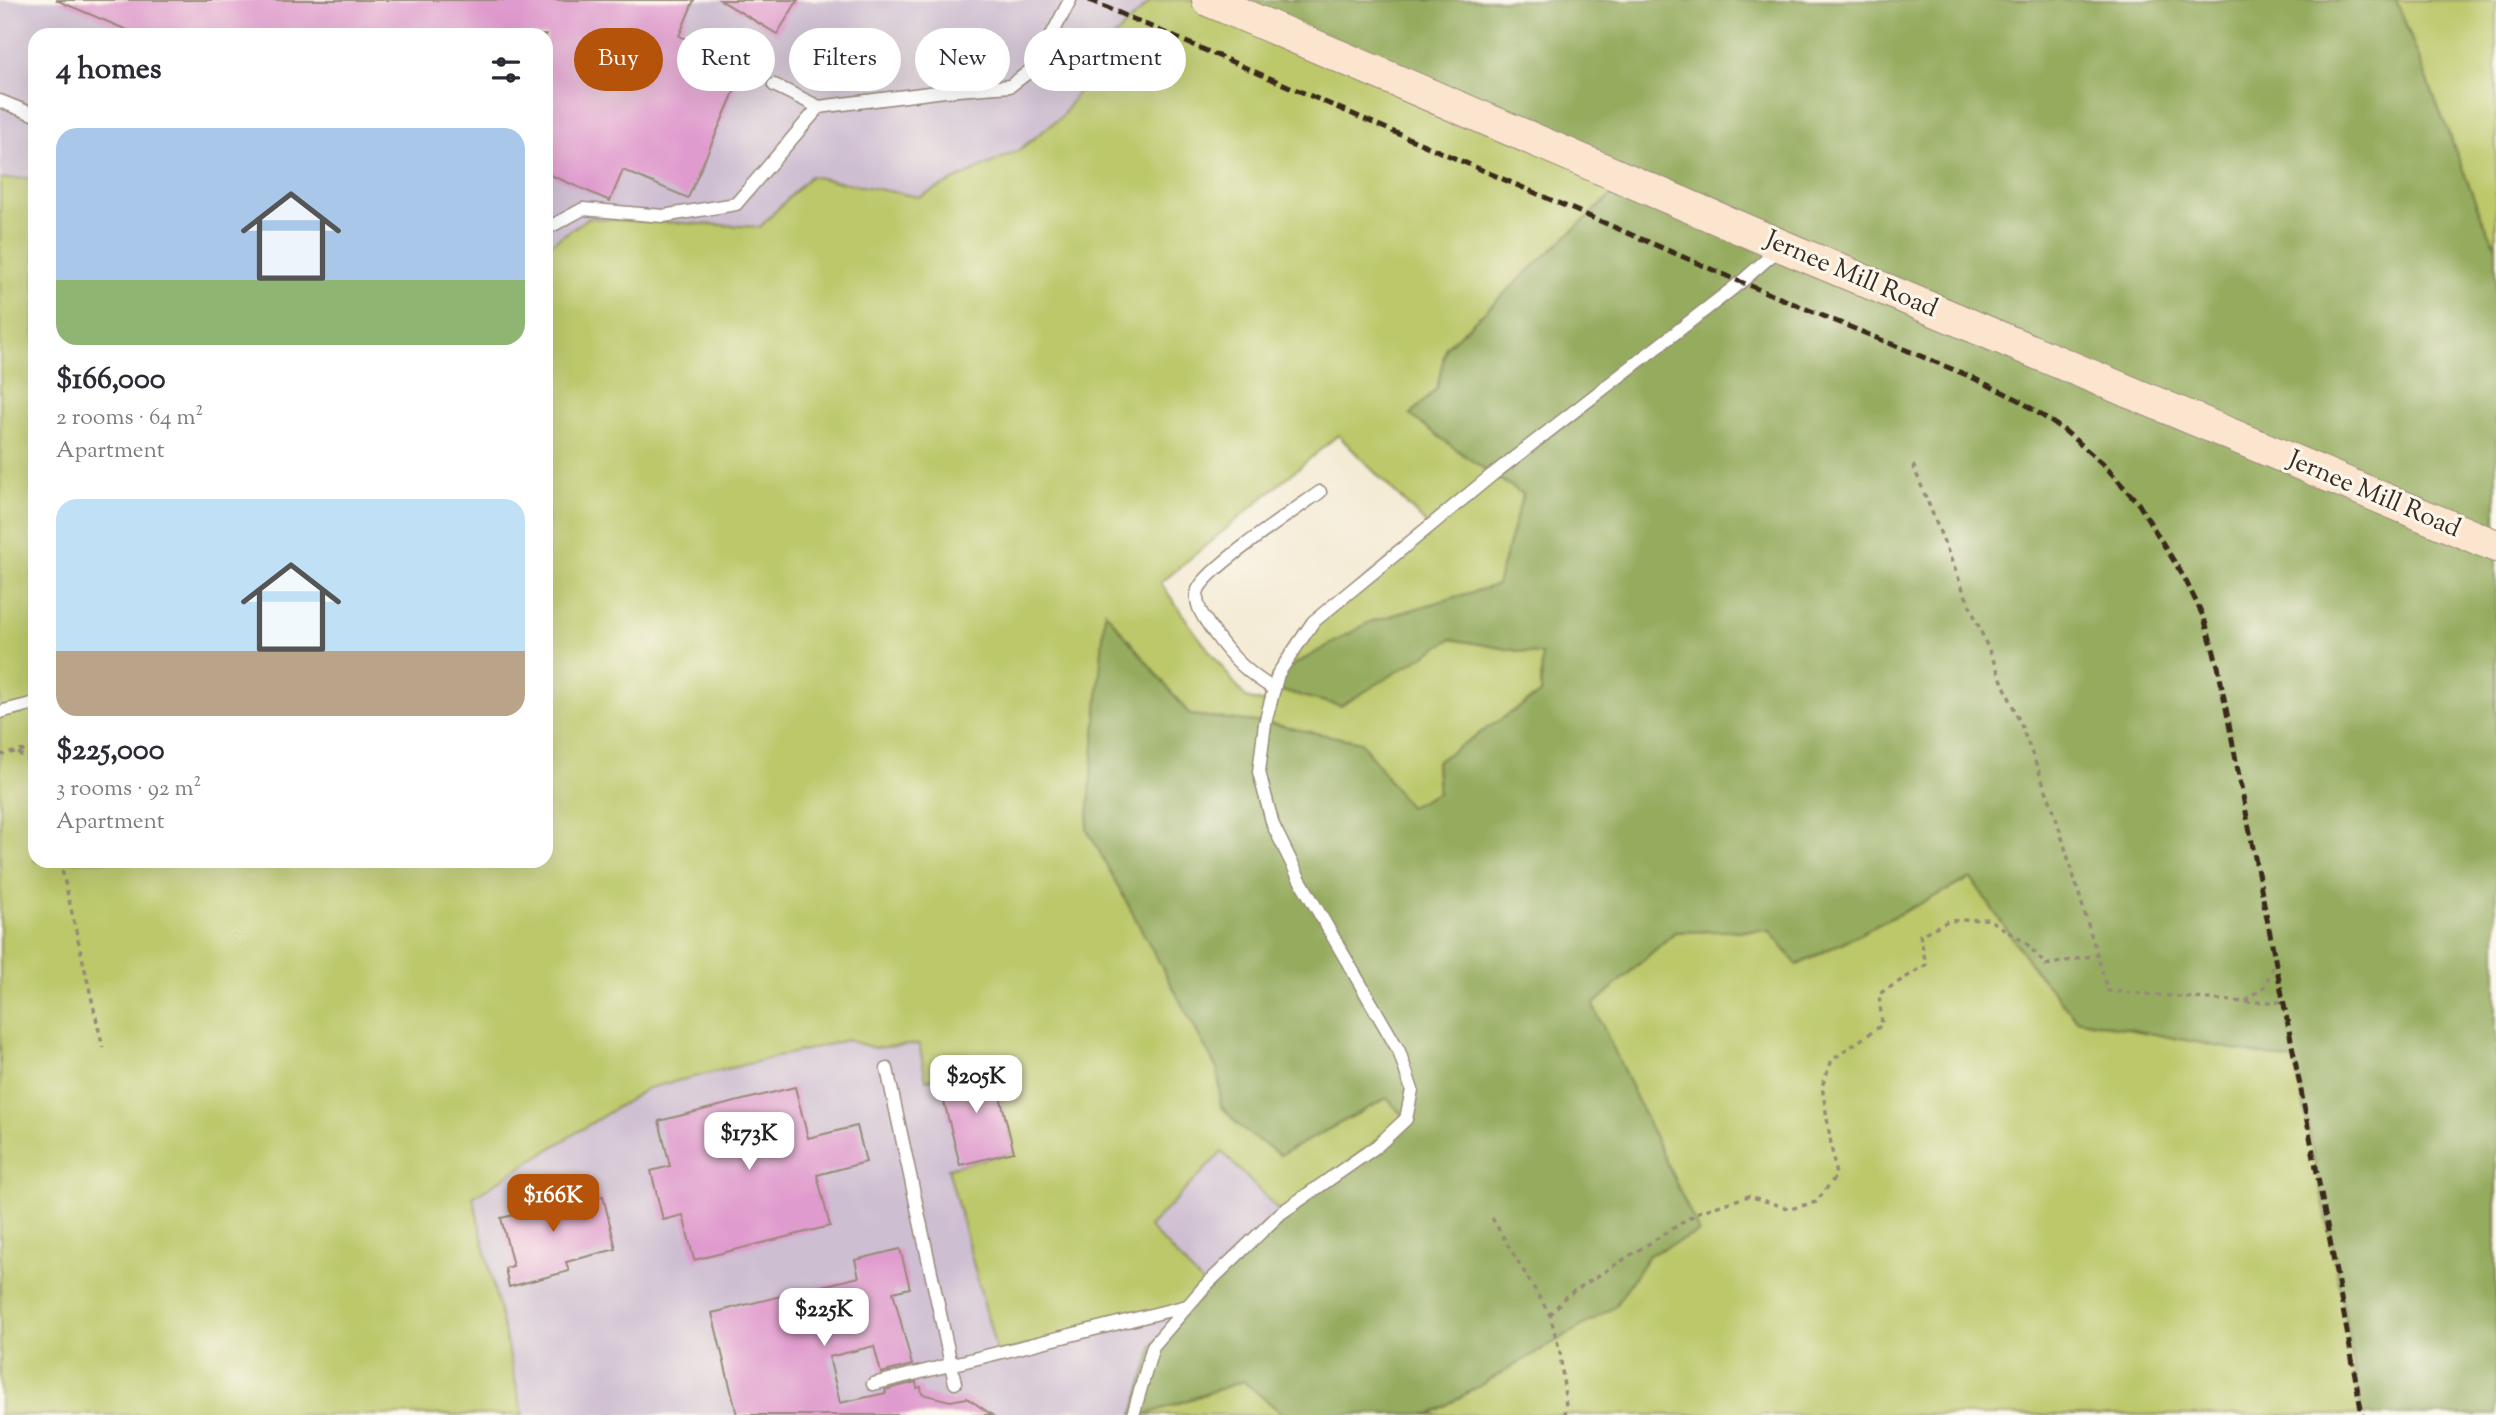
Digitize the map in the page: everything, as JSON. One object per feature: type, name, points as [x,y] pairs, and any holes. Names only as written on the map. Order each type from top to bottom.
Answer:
[{"type":"street","name":"Jernee Mill Road","points":[[1208,0],[1782,246],[2496,546]]},
{"type":"lane","points":[[775,85],[819,107],[945,91],[1010,86],[1035,67],[1068,9],[1070,0]]},
{"type":"lane","points":[[0,101],[28,112]]},
{"type":"lane","points":[[553,225],[583,209],[663,216],[736,204],[819,107]]},
{"type":"lane","points":[[1133,1415],[1153,1346],[1205,1286],[1281,1213],[1377,1146],[1406,1119],[1412,1090],[1399,1051],[1299,878],[1273,825],[1259,772],[1265,723],[1278,674],[1313,622],[1492,475],[1741,282],[1782,246]]},
{"type":"lane","points":[[1275,689],[1254,677],[1229,654],[1200,611],[1197,600],[1199,589],[1221,564],[1320,492]]},
{"type":"lane","points":[[0,712],[28,705]]},
{"type":"lane","points":[[887,1069],[955,1383]]},
{"type":"lane","points":[[873,1384],[1188,1306]]},
{"type":"path","points":[[1913,465],[2054,811],[2108,991],[2245,1002],[2282,1002]]},
{"type":"path","points":[[0,755],[28,750]]},
{"type":"path","points":[[18,753],[28,759]]},
{"type":"path","points":[[62,868],[103,1048]]},
{"type":"path","points":[[1550,1315],[1566,1296],[1699,1212],[1749,1196],[1790,1209],[1816,1202],[1836,1176],[1822,1086],[1832,1060],[1882,1025],[1879,994],[1926,965],[1920,935],[1948,921],[1989,919],[2026,943],[2046,965],[2096,954]]},
{"type":"path","points":[[2245,1002],[2265,986],[2274,964]]},
{"type":"path","points":[[1492,1218],[1550,1315],[1560,1352],[1565,1415]]},
{"type":"shaded area","points":[[0,0],[1152,0],[1123,28],[1024,28],[1024,91],[1078,91],[1062,116],[1019,150],[918,197],[810,176],[760,227],[588,218],[553,242],[553,28],[28,28],[28,178],[0,179]]},
{"type":"shaded area","points":[[843,967],[1310,1192],[1133,1415],[1108,1415],[1071,1409],[1055,1415],[523,1415],[473,1198]]},
{"type":"green space","points":[[1152,0],[1208,0],[1628,180],[1446,347],[1437,388],[1410,415],[1492,475],[1523,494],[1497,585],[1370,622],[1278,674],[1313,622],[1429,527],[1338,435],[1161,583],[1246,698],[1270,704],[1274,689],[1341,706],[1450,639],[1542,655],[1541,693],[1436,762],[1438,793],[1409,808],[1361,742],[1265,723],[1190,715],[1105,612],[1218,1071],[1221,1106],[1242,1129],[1280,1155],[1387,1098],[1406,1119],[1281,1213],[1222,1152],[1149,1227],[1205,1286],[1188,1306],[997,1353],[948,1168],[1014,1152],[992,1065],[926,1080],[919,1044],[874,1048],[847,1040],[648,1088],[473,1197],[523,1415],[0,1415],[0,179],[28,178],[28,868],[553,868],[553,242],[588,218],[760,227],[810,176],[919,197],[1019,150],[1062,116],[1078,91],[1186,91],[1186,28],[1123,28]]},
{"type":"green space","points":[[1208,0],[2396,0],[2482,218],[2496,246],[2496,1415],[2362,1415],[2295,1061],[2076,1019],[2034,969],[1971,878],[1797,965],[1769,930],[1675,932],[1593,1005],[1699,1232],[1649,1255],[1614,1307],[1431,1414],[1284,1415],[1243,1381],[1144,1415],[1133,1415],[1153,1346],[1281,1213],[1406,1119],[1387,1098],[1280,1155],[1242,1129],[1221,1106],[1218,1071],[1087,829],[1105,611],[1190,715],[1265,723],[1361,742],[1409,807],[1438,793],[1436,762],[1541,693],[1542,655],[1451,639],[1341,706],[1274,689],[1278,674],[1370,622],[1497,585],[1523,494],[1472,461],[1410,415],[1437,388],[1446,347],[1628,180]]},
{"type":"green space","points":[[2396,0],[2496,0],[2496,246],[2482,218]]},
{"type":"green space","points":[[1971,878],[2034,969],[2076,1019],[2295,1061],[2362,1415],[1424,1415],[1431,1414],[1614,1307],[1649,1255],[1699,1232],[1592,1005],[1675,932],[1769,930],[1798,965]]},
{"type":"green space","points":[[1243,1381],[1284,1415],[1144,1415]]},
{"type":"building","points":[[56,0],[694,0],[682,28],[677,28],[677,91],[735,91],[688,198],[623,170],[610,201],[553,176],[553,28],[122,28]]},
{"type":"building","points":[[720,0],[798,0],[777,34],[775,28],[767,28]]},
{"type":"building","points":[[992,1064],[1014,1152],[960,1165],[938,1078]]},
{"type":"building","points":[[795,1087],[808,1138],[857,1126],[866,1162],[817,1175],[830,1226],[694,1260],[683,1215],[663,1220],[651,1171],[670,1166],[659,1121]]},
{"type":"building","points":[[554,1186],[560,1207],[603,1196],[616,1249],[566,1262],[569,1271],[509,1287],[505,1268],[513,1266],[501,1218],[514,1215],[510,1196]]},
{"type":"building","points":[[900,1249],[910,1288],[893,1292],[912,1365],[881,1373],[874,1346],[829,1357],[840,1403],[886,1393],[885,1390],[916,1382],[917,1388],[921,1387],[922,1394],[950,1401],[967,1398],[992,1415],[737,1415],[712,1313],[859,1277],[855,1260]]},
{"type":"railway","points":[[1089,0],[1741,282],[1969,376],[2019,400],[2065,431],[2104,465],[2138,503],[2185,579],[2204,618],[2218,666],[2362,1415]]}]
